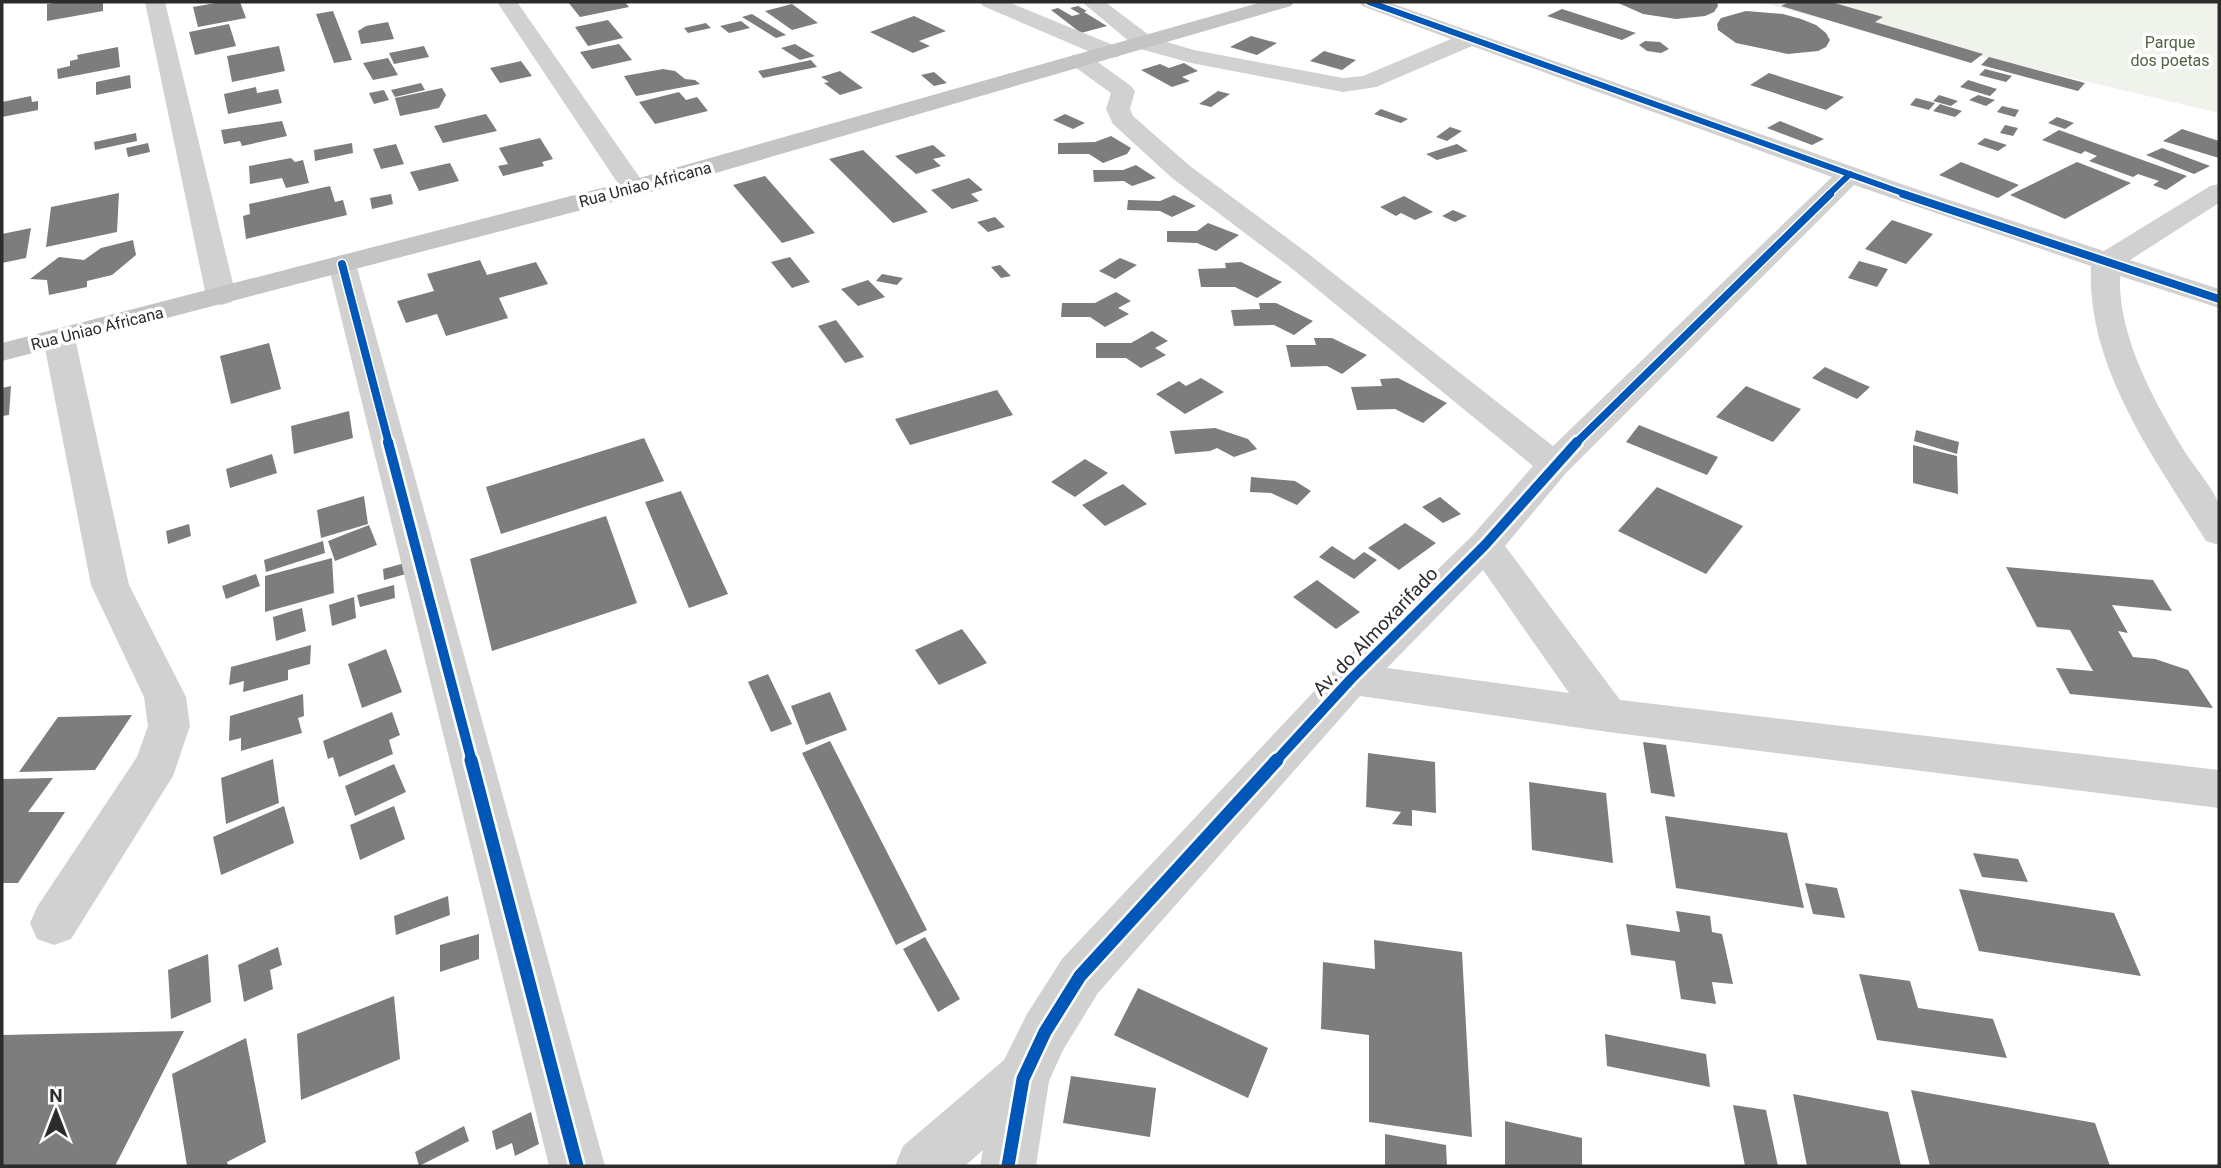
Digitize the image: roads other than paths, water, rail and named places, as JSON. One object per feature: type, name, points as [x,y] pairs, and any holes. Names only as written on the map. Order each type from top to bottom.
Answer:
[{"type":"main road","name":"Rua Uniao Africana","points":[[2,352],[634,188],[1284,2]]},
{"type":"street","points":[[155,2],[221,296]]},
{"type":"street","points":[[990,2],[1110,52]]},
{"type":"street","points":[[1092,2],[1145,43],[1223,63],[1298,78],[1357,85],[1470,39]]},
{"type":"street","points":[[1369,2],[1850,174],[2219,299]]},
{"type":"street","points":[[515,3],[634,188]]},
{"type":"street","points":[[1080,60],[1124,91],[1118,109],[1122,119],[1171,163],[1300,261],[1554,465]]},
{"type":"street","name":"Av. do Almoxarifado","points":[[1008,1166],[1023,1079],[1045,1032],[1080,976],[1351,679],[1485,545],[1554,465],[1850,174]]},
{"type":"street","points":[[2106,262],[2219,192]]},
{"type":"street","points":[[2106,262],[2105,298],[2120,356],[2148,418],[2219,532]]},
{"type":"street","points":[[342,264],[578,1166]]},
{"type":"street","points":[[54,923],[156,763],[169,726],[165,696],[110,585],[60,338]]},
{"type":"street","points":[[1485,545],[1608,715]]},
{"type":"street","points":[[1351,679],[1608,715],[2219,789]]},
{"type":"street","points":[[923,1166],[1023,1079]]},
{"type":"park label","name":"Parque dos poetas","points":[[2170,51]]}]
